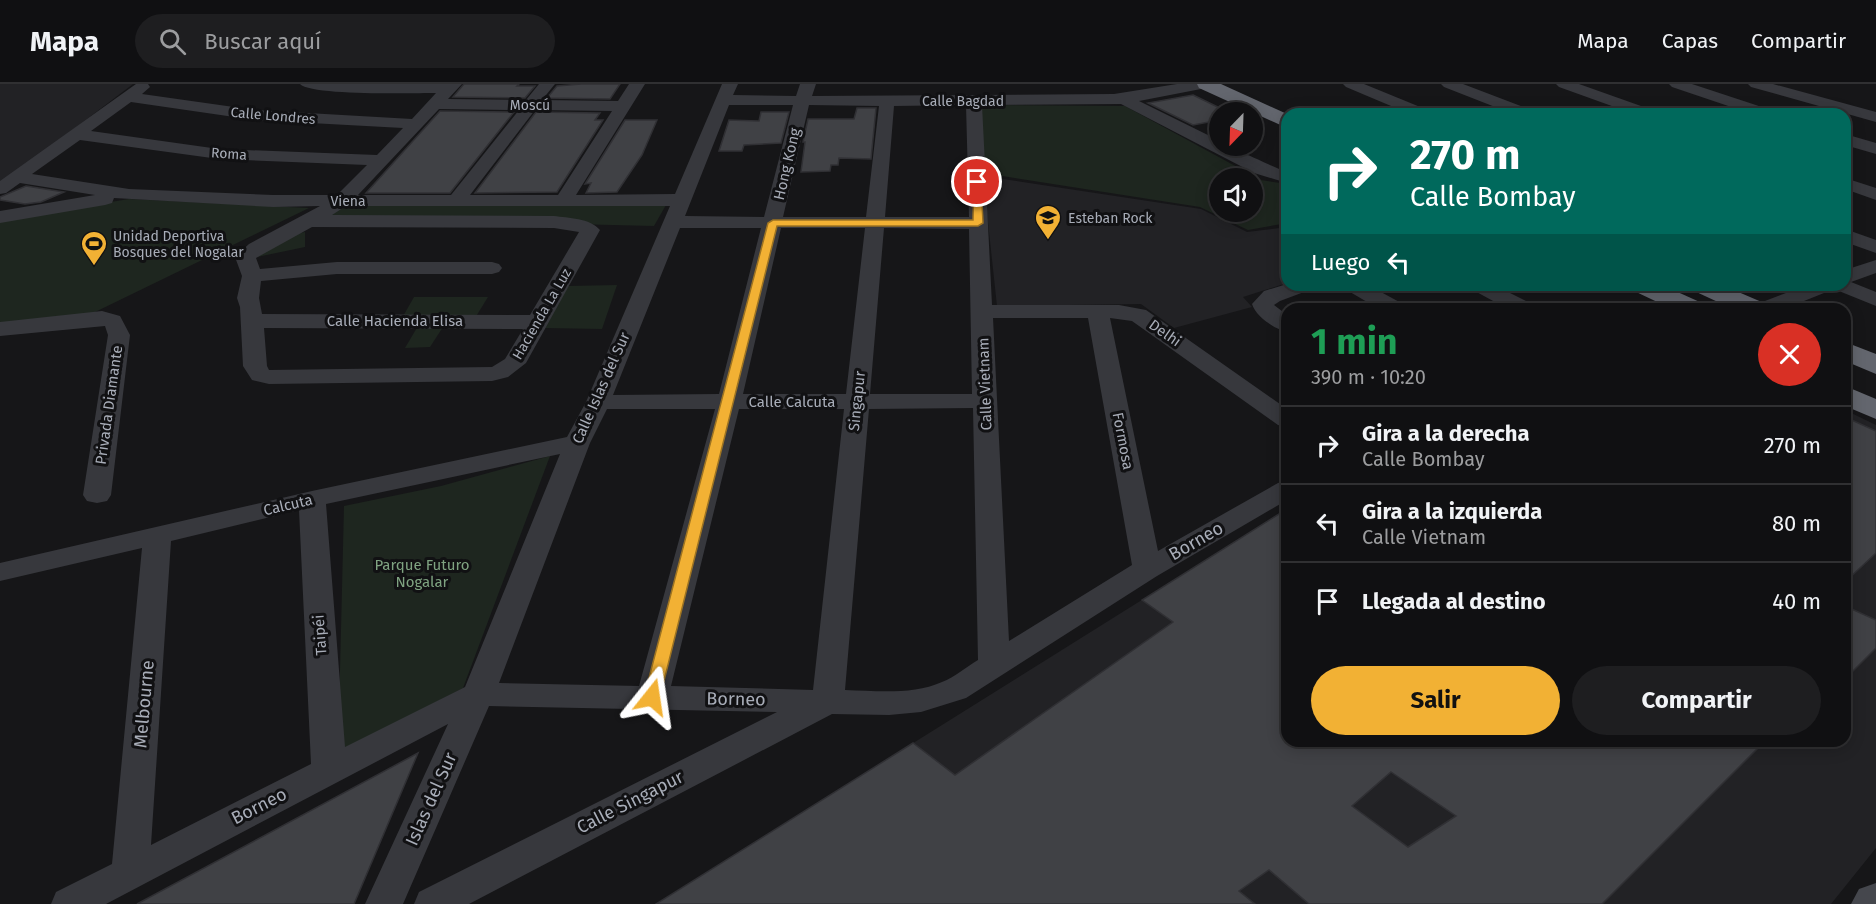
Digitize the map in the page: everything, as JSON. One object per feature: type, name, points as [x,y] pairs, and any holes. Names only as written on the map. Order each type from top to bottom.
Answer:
[{"type":"highway","points":[[1206,84],[1281,119]]},
{"type":"highway","points":[[1236,84],[1290,108]]},
{"type":"highway","points":[[1655,291],[1723,303]]},
{"type":"highway","points":[[1675,294],[1707,303]]},
{"type":"highway","points":[[1851,353],[1876,365]]},
{"type":"highway","points":[[1851,366],[1876,377]]},
{"type":"highway","points":[[1851,383],[1876,394]]},
{"type":"highway","points":[[1851,398],[1876,410]]},
{"type":"street","points":[[0,189],[130,98],[145,84]]},
{"type":"street","points":[[308,84],[353,88],[452,86]]},
{"type":"street","points":[[457,200],[547,84]]},
{"type":"street","points":[[564,199],[637,84]]},
{"type":"street","points":[[908,84],[934,101]]},
{"type":"street","points":[[1004,84],[1034,101]]},
{"type":"street","points":[[1095,84],[1260,169],[1281,176]]},
{"type":"street","name":"Calle Bagdad","points":[[727,92],[805,92],[887,101],[1034,101],[1124,99],[1201,84]]},
{"type":"street","points":[[1351,84],[1409,108]]},
{"type":"street","points":[[1449,84],[1512,108]]},
{"type":"street","points":[[1564,84],[1632,108]]},
{"type":"street","points":[[1677,84],[1750,108]]},
{"type":"street","points":[[1756,84],[1843,108]]},
{"type":"street","points":[[342,201],[452,86]]},
{"type":"street","name":"Calle Islas del Sur","points":[[478,694],[577,442],[598,402],[680,200],[727,92]]},
{"type":"street","name":"Hong Kong","points":[[652,697],[729,402],[805,92]]},
{"type":"street","name":"Calle Londres","points":[[130,98],[255,115],[418,124]]},
{"type":"street","name":"Singapur","points":[[828,701],[887,101]]},
{"type":"street","name":"Calle Vietnam","points":[[974,101],[978,223],[984,311],[994,666]]},
{"type":"street","name":"Moscú","points":[[435,104],[624,106]]},
{"type":"street","points":[[1851,110],[1876,117]]},
{"type":"street","name":"Roma","points":[[76,134],[219,154],[383,159]]},
{"type":"street","points":[[1851,141],[1876,149]]},
{"type":"street","name":"Viena","points":[[17,177],[129,195],[273,201],[680,200]]},
{"type":"street","points":[[1851,185],[1876,194]]},
{"type":"street","points":[[0,217],[129,195]]},
{"type":"street","name":"Hacienda La Luz","points":[[308,221],[554,222],[585,227],[590,230],[513,363],[500,372],[492,374],[269,377],[260,375],[255,366],[248,298],[252,276],[245,261],[249,252],[342,201]]},
{"type":"street","points":[[671,222],[978,223]]},
{"type":"street","points":[[1851,237],[1876,247]]},
{"type":"street","points":[[1851,276],[1876,266]]},
{"type":"street","points":[[252,276],[337,268],[492,268]]},
{"type":"street","points":[[1851,289],[1876,300]]},
{"type":"street","points":[[1278,320],[1264,308],[1266,300],[1289,291]]},
{"type":"street","points":[[1363,291],[1384,303]]},
{"type":"street","points":[[1490,291],[1512,303]]},
{"type":"street","points":[[1780,303],[1811,291]]},
{"type":"street","name":"Delhi","points":[[984,311],[1130,313],[1147,319],[1281,416]]},
{"type":"street","name":"Formosa","points":[[1098,312],[1147,569]]},
{"type":"street","name":"Privada Diamante","points":[[0,329],[110,319],[115,323],[119,335],[97,495]]},
{"type":"street","name":"Calle Hacienda Elisa","points":[[252,321],[537,322]]},
{"type":"street","name":"Calle Calcuta","points":[[598,402],[986,401]]},
{"type":"street","name":"Calcuta","points":[[0,572],[577,442]]},
{"type":"street","name":"Borneo","points":[[70,904],[478,694],[889,703],[921,700],[954,690],[1147,569],[1281,492]]},
{"type":"street","name":"Taipéi","points":[[312,500],[328,770]]},
{"type":"street","name":"Melbourne","points":[[130,872],[157,535]]},
{"type":"street","name":"Islas del Sur","points":[[384,904],[478,694]]},
{"type":"street","name":"Calle Singapur","points":[[433,904],[828,701]]},
{"type":"shaded area","points":[[0,84],[133,84],[0,185]]},
{"type":"shaded area","points":[[983,176],[1201,209],[1209,213],[1209,222],[1227,222],[1247,232],[1281,228],[1281,285],[1243,297],[1252,307],[1174,328],[1141,304],[997,306]]},
{"type":"shaded area","points":[[1851,413],[1876,425],[1876,848],[1831,904],[656,904],[1281,513],[1281,747],[1851,747]]},
{"type":"green space","points":[[981,105],[1125,106],[1209,152],[1209,156],[1217,156],[1239,168],[1209,168],[1209,211],[1200,207],[983,173]]},
{"type":"green space","points":[[1263,180],[1281,183],[1281,224],[1248,230],[1231,222],[1263,222]]},
{"type":"green space","name":"Unidad Deportiva Bosques del Nogalar","points":[[129,199],[309,208],[91,314],[0,324],[0,220]]},
{"type":"green space","points":[[348,205],[666,205],[654,226],[325,218]]},
{"type":"green space","points":[[305,232],[305,247],[257,257],[286,236]]},
{"type":"green space","points":[[617,285],[602,329],[545,328],[568,286]]},
{"type":"green space","points":[[414,297],[488,297],[475,318],[402,318]]},
{"type":"green space","points":[[418,326],[443,327],[430,347],[405,348]]},
{"type":"green space","name":"Parque Futuro Nogalar","points":[[550,456],[463,688],[338,753],[344,506],[441,486]]},
{"type":"building","points":[[464,84],[535,86],[525,98],[453,97]]},
{"type":"building","points":[[620,84],[610,99],[547,98],[557,86]]},
{"type":"building","points":[[1193,95],[1209,103],[1209,122],[1193,125],[1148,103]]},
{"type":"building","points":[[857,108],[876,108],[871,159],[839,158],[838,165],[831,165],[830,171],[801,172],[805,142],[803,142],[808,119],[854,119]]},
{"type":"building","points":[[440,111],[514,112],[450,193],[366,193]]},
{"type":"building","points":[[536,112],[600,113],[595,120],[603,120],[557,192],[475,193]]},
{"type":"building","points":[[761,112],[789,112],[781,143],[744,145],[742,151],[719,151],[729,120],[759,121]]},
{"type":"building","points":[[625,120],[657,120],[642,155],[617,192],[586,193],[591,183],[585,184]]},
{"type":"building","points":[[26,186],[64,192],[41,202],[25,204],[0,200],[0,197]]},
{"type":"building","points":[[1851,420],[1876,431],[1876,553],[1851,576]]},
{"type":"building","points":[[1281,513],[1281,747],[1759,747],[1602,904],[1309,904],[1269,870],[1239,891],[1255,904],[656,904],[913,743],[955,775],[1173,622],[1142,600]],"holes":[[[1391,772],[1456,816],[1408,847],[1352,806]]]},
{"type":"building","points":[[1851,609],[1876,620],[1876,648],[1851,673]]},
{"type":"building","points":[[418,753],[354,904],[137,904]]},
{"type":"place","name":"Esteban Rock","points":[[1048,241]]},
{"type":"place","name":"Unidad Deportiva Bosques del Nogalar","points":[[94,267]]},
{"type":"route","points":[[652,697],[773,223],[978,223],[977,182]]}]
